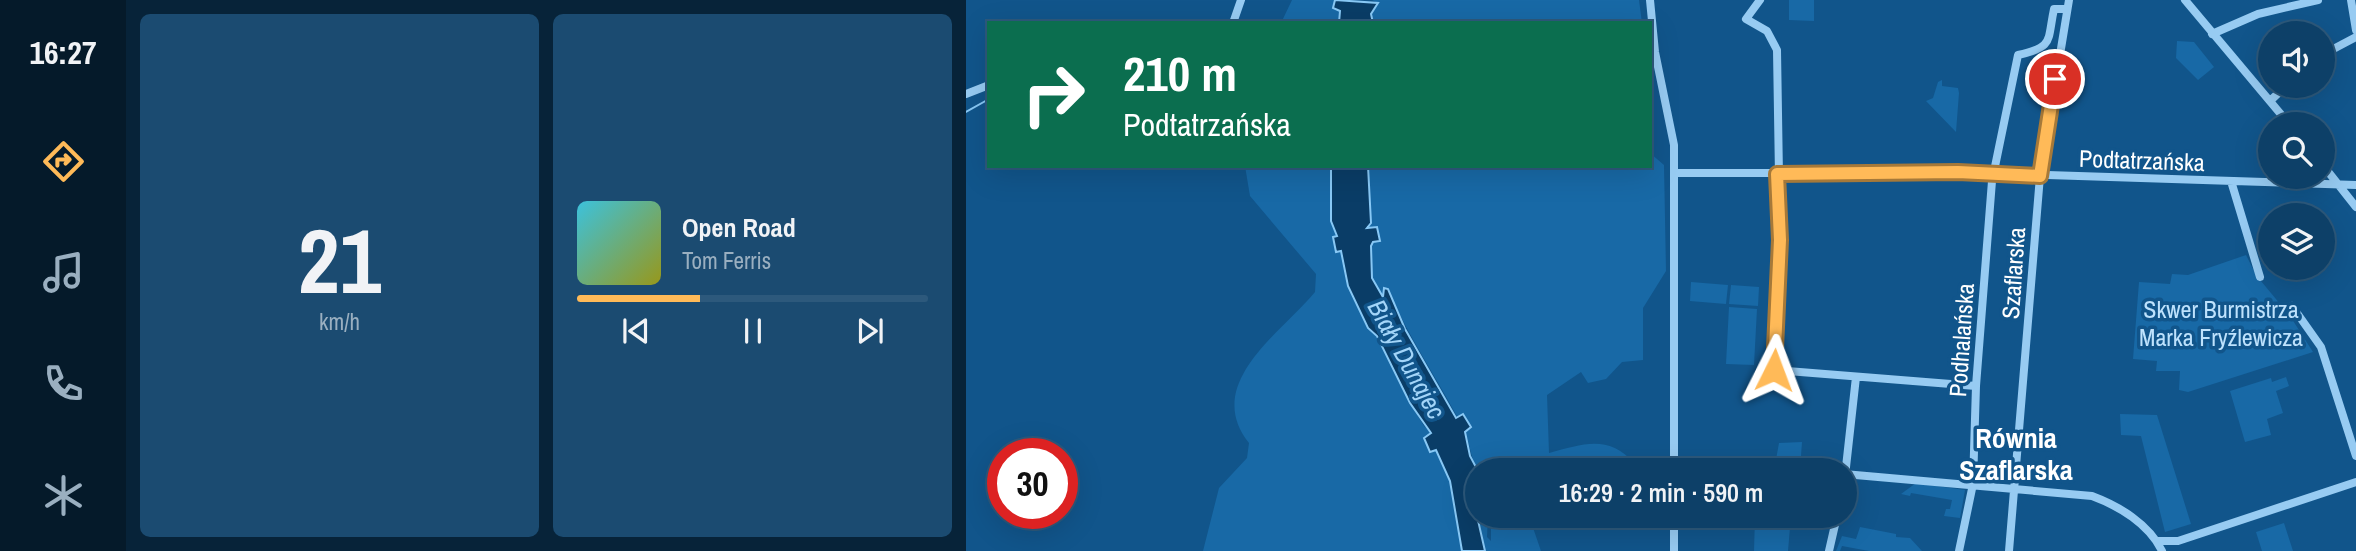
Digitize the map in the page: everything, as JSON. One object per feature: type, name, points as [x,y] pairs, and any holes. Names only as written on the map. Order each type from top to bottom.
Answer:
[{"type":"street","points":[[1234,21],[1241,0]]},
{"type":"street","points":[[1650,0],[1655,52],[1672,127],[1675,173],[1674,458]]},
{"type":"street","points":[[1760,0],[1746,19],[1767,31],[1777,50],[1780,240],[1774,370],[1976,386]]},
{"type":"street","points":[[2185,0],[2280,112]]},
{"type":"street","points":[[2212,34],[2258,13],[2318,0]]},
{"type":"street","points":[[2351,0],[2356,30]]},
{"type":"street","name":"Podhalańska","points":[[1959,551],[1973,484],[1976,386],[1993,173],[2018,55],[2041,50],[2047,45],[2054,9],[2068,4]]},
{"type":"street","name":"Szaflarska","points":[[2009,551],[2040,176],[2068,4]]},
{"type":"street","points":[[2335,48],[2356,37]]},
{"type":"street","points":[[966,94],[987,86]]},
{"type":"street","name":"Podtatrzańska","points":[[1675,173],[1993,173],[2356,185]]},
{"type":"street","points":[[2335,179],[2356,207]]},
{"type":"street","points":[[2231,181],[2258,270]]},
{"type":"street","points":[[2292,306],[2321,347],[2356,456]]},
{"type":"street","points":[[1848,458],[1856,377]]},
{"type":"street","points":[[1857,475],[2080,494],[2111,503],[2129,514],[2157,541],[2162,551]]},
{"type":"street","points":[[2157,541],[2178,541],[2356,482]]},
{"type":"street","points":[[1674,528],[1674,551]]},
{"type":"street","points":[[1829,551],[1834,528]]},
{"type":"street","points":[[2174,551],[2178,541]]},
{"type":"green space","points":[[1292,0],[1335,0],[1333,8],[1340,11],[1339,21],[1282,21]]},
{"type":"green space","points":[[1372,0],[1639,0],[1642,21],[1373,21],[1371,14],[1378,3]]},
{"type":"green space","points":[[1789,0],[1814,0],[1814,21],[1789,20]]},
{"type":"green space","points":[[2177,41],[2194,42],[2214,67],[2198,80],[2176,58]]},
{"type":"green space","points":[[1942,80],[1942,86],[1958,88],[1956,132],[1926,101],[1933,98],[1938,82]]},
{"type":"green space","points":[[1652,155],[1664,165],[1666,271],[1643,308],[1643,360],[1622,362],[1606,379],[1588,383],[1581,372],[1547,395],[1549,453],[1595,444],[1615,448],[1628,458],[1472,458],[1464,430],[1405,325],[1388,289],[1384,298],[1372,278],[1371,246],[1372,242],[1379,241],[1367,229],[1371,223],[1368,168],[1652,168]]},
{"type":"green space","points":[[1245,168],[1331,168],[1331,221],[1337,236],[1336,252],[1341,251],[1348,286],[1368,328],[1377,336],[1410,403],[1424,426],[1432,433],[1450,481],[1462,551],[1203,551],[1219,488],[1247,458],[1249,443],[1237,421],[1235,400],[1240,380],[1267,342],[1315,292],[1316,274],[1250,196]]},
{"type":"green space","name":"Skwer Burmistrza Marka Fryźlewicza","points":[[2246,255],[2258,280],[2290,316],[2313,352],[2188,392],[2179,390],[2180,371],[2156,371],[2157,361],[2133,359],[2139,282],[2170,284],[2172,274],[2188,275]]},
{"type":"green space","points":[[1691,282],[1728,285],[1726,304],[1690,301]]},
{"type":"green space","points":[[1731,285],[1759,287],[1758,306],[1729,304]]},
{"type":"green space","points":[[1729,307],[1757,309],[1754,365],[1726,364]]},
{"type":"green space","points":[[2286,377],[2289,386],[2276,391],[2283,413],[2267,419],[2271,435],[2245,442],[2230,391],[2271,378],[2272,382]]},
{"type":"green space","points":[[2120,414],[2157,415],[2191,524],[2165,532],[2141,436],[2121,435]]},
{"type":"green space","points":[[1802,442],[1800,458],[1776,458],[1779,443]]},
{"type":"green space","points":[[1916,483],[1965,490],[1960,518],[1944,516],[1946,509],[1950,509],[1952,500],[1911,493],[1910,496],[1901,494]]},
{"type":"green space","points":[[2284,523],[2293,551],[2262,551],[2256,532]]},
{"type":"green space","points":[[1860,527],[1910,538],[1922,551],[1869,551],[1842,546],[1840,551],[1836,551],[1842,536],[1856,539]]},
{"type":"green space","points":[[1480,528],[1487,528],[1487,537],[1491,541],[1491,528],[1533,528],[1541,551],[1485,551]]},
{"type":"green space","points":[[1755,528],[1790,528],[1788,551],[1754,551]]},
{"type":"water","points":[[1335,0],[1378,3],[1371,14],[1373,21],[1339,21],[1340,11],[1333,8]]},
{"type":"water","name":"Biały Dunajec","points":[[1331,168],[1368,168],[1371,223],[1367,228],[1377,227],[1380,241],[1373,242],[1371,246],[1372,278],[1383,297],[1384,288],[1388,289],[1405,329],[1456,418],[1463,414],[1471,427],[1465,432],[1471,458],[1465,458],[1465,528],[1480,528],[1485,551],[1462,551],[1450,481],[1436,450],[1430,452],[1424,438],[1431,433],[1410,403],[1377,336],[1368,328],[1348,286],[1341,251],[1336,252],[1333,237],[1337,236],[1331,221]]},
{"type":"waterway","points":[[966,112],[987,100]]},
{"type":"district","name":"Równia Szaflarska","points":[[2016,454]]},
{"type":"route","points":[[1774,370],[1780,240],[1777,174],[1985,172],[2040,176],[2055,79]]}]
